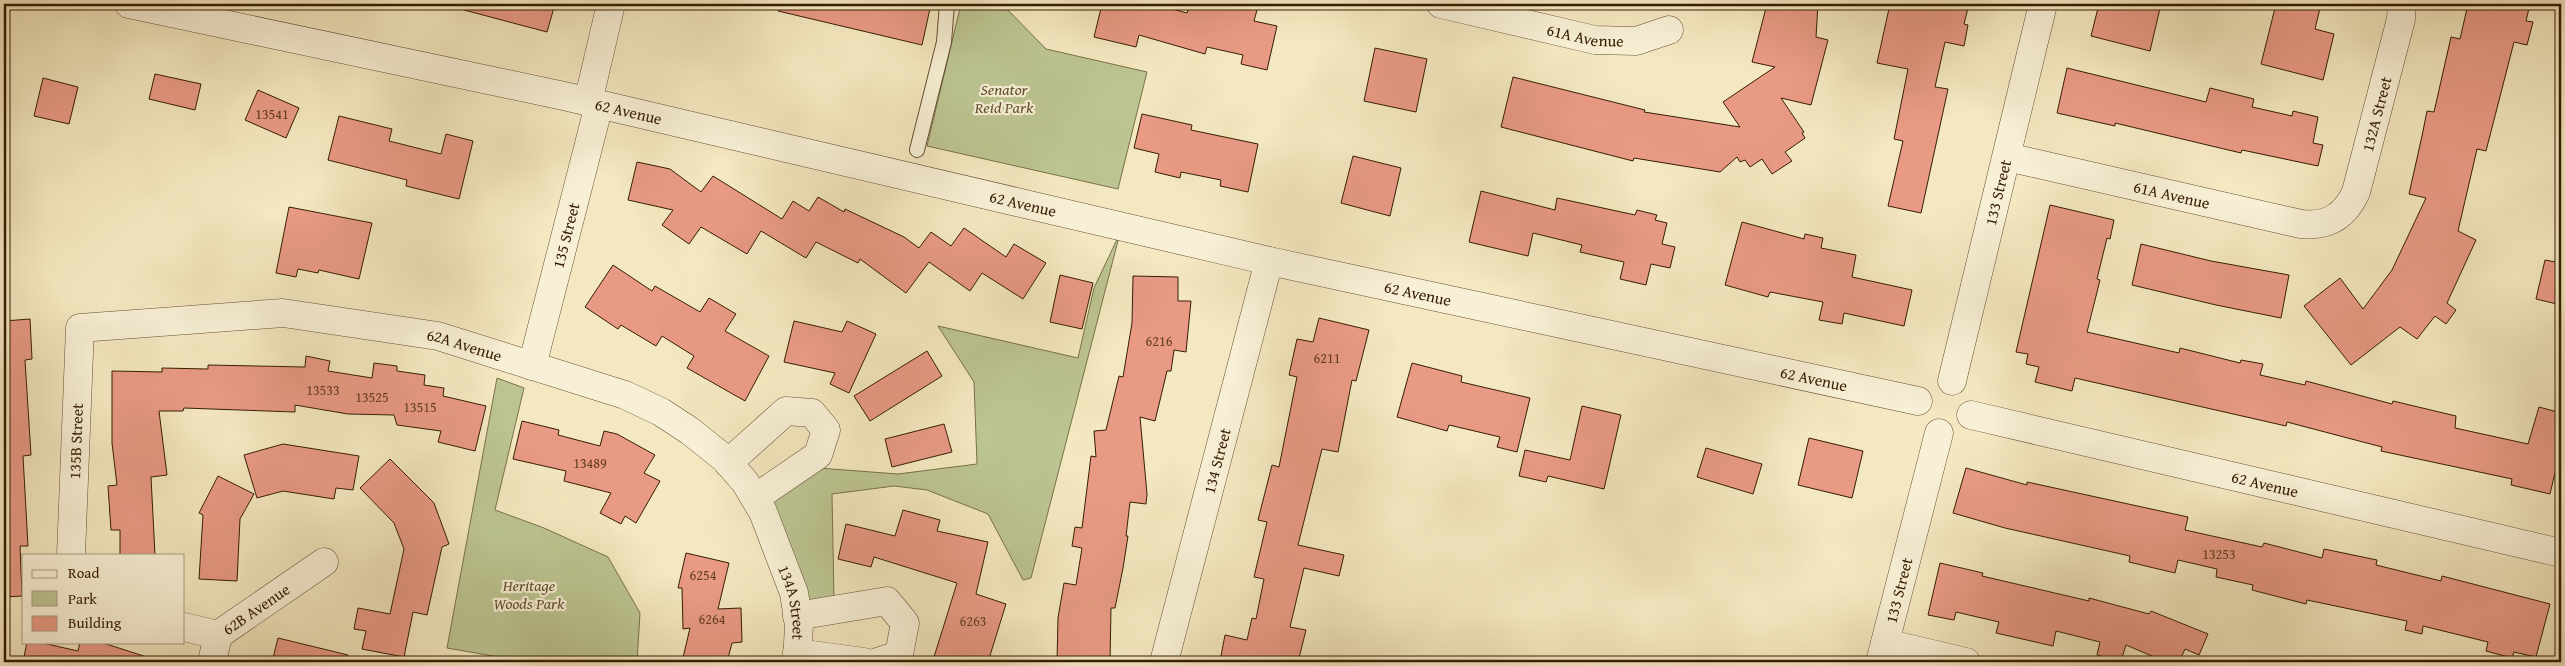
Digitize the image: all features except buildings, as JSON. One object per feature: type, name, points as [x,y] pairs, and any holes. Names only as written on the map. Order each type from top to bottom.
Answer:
[{"type":"street","name":"62 Avenue","points":[[129,4],[593,103],[1269,261],[1918,401]]},
{"type":"street","name":"135 Street","points":[[532,366],[593,103],[611,4]]},
{"type":"street","name":"61A Avenue","points":[[1441,4],[1595,40],[1636,41],[1669,30]]},
{"type":"street","name":"133 Street","points":[[1952,381],[2043,4]]},
{"type":"street","name":"132A Street","points":[[2336,218],[2347,208],[2356,192],[2402,4]]},
{"type":"street","name":"61A Avenue","points":[[2007,157],[2301,224],[2325,223],[2336,218]]},
{"type":"street","name":"134 Street","points":[[1164,662],[1269,261]]},
{"type":"street","name":"62A Avenue","points":[[80,328],[283,313],[438,336],[625,395],[661,412],[690,431],[728,463],[745,482],[776,543]]},
{"type":"street","name":"135B Street","points":[[71,554],[80,328]]},
{"type":"street","points":[[1952,381],[1965,390],[1969,396],[1971,415],[1963,426],[1956,431],[1939,433],[1925,425],[1918,410],[1918,401],[1928,386],[1935,382],[1952,381]]},
{"type":"street","points":[[728,463],[786,411],[812,413],[826,430],[818,455],[754,498]]},
{"type":"street","name":"62 Avenue","points":[[1971,415],[2561,553]]},
{"type":"street","name":"133 Street","points":[[1882,653],[1939,433]]},
{"type":"street","name":"134A Street","points":[[776,543],[794,593],[797,616],[797,658]]},
{"type":"street","name":"62B Avenue","points":[[185,627],[218,635],[324,562]]},
{"type":"street","points":[[797,616],[887,601],[905,623],[898,655],[877,662]]},
{"type":"street","points":[[212,662],[218,635]]},
{"type":"street","points":[[1882,653],[1966,662]]},
{"type":"street","points":[[797,658],[864,662]]},
{"type":"lane","points":[[917,150],[944,42],[947,4]]},
{"type":"green space","name":"Senator Reid Park","points":[[961,4],[1002,4],[1046,49],[1147,72],[1118,189],[927,146]]},
{"type":"green space","points":[[1120,233],[1031,578],[1023,580],[988,514],[927,490],[894,486],[832,494],[834,598],[806,605],[763,499],[818,468],[898,474],[977,464],[974,382],[938,326],[1078,358],[1094,288]]},
{"type":"green space","name":"Heritage Woods Park","points":[[497,378],[524,388],[495,510],[544,528],[608,557],[640,613],[637,662],[527,662],[447,648]]}]
